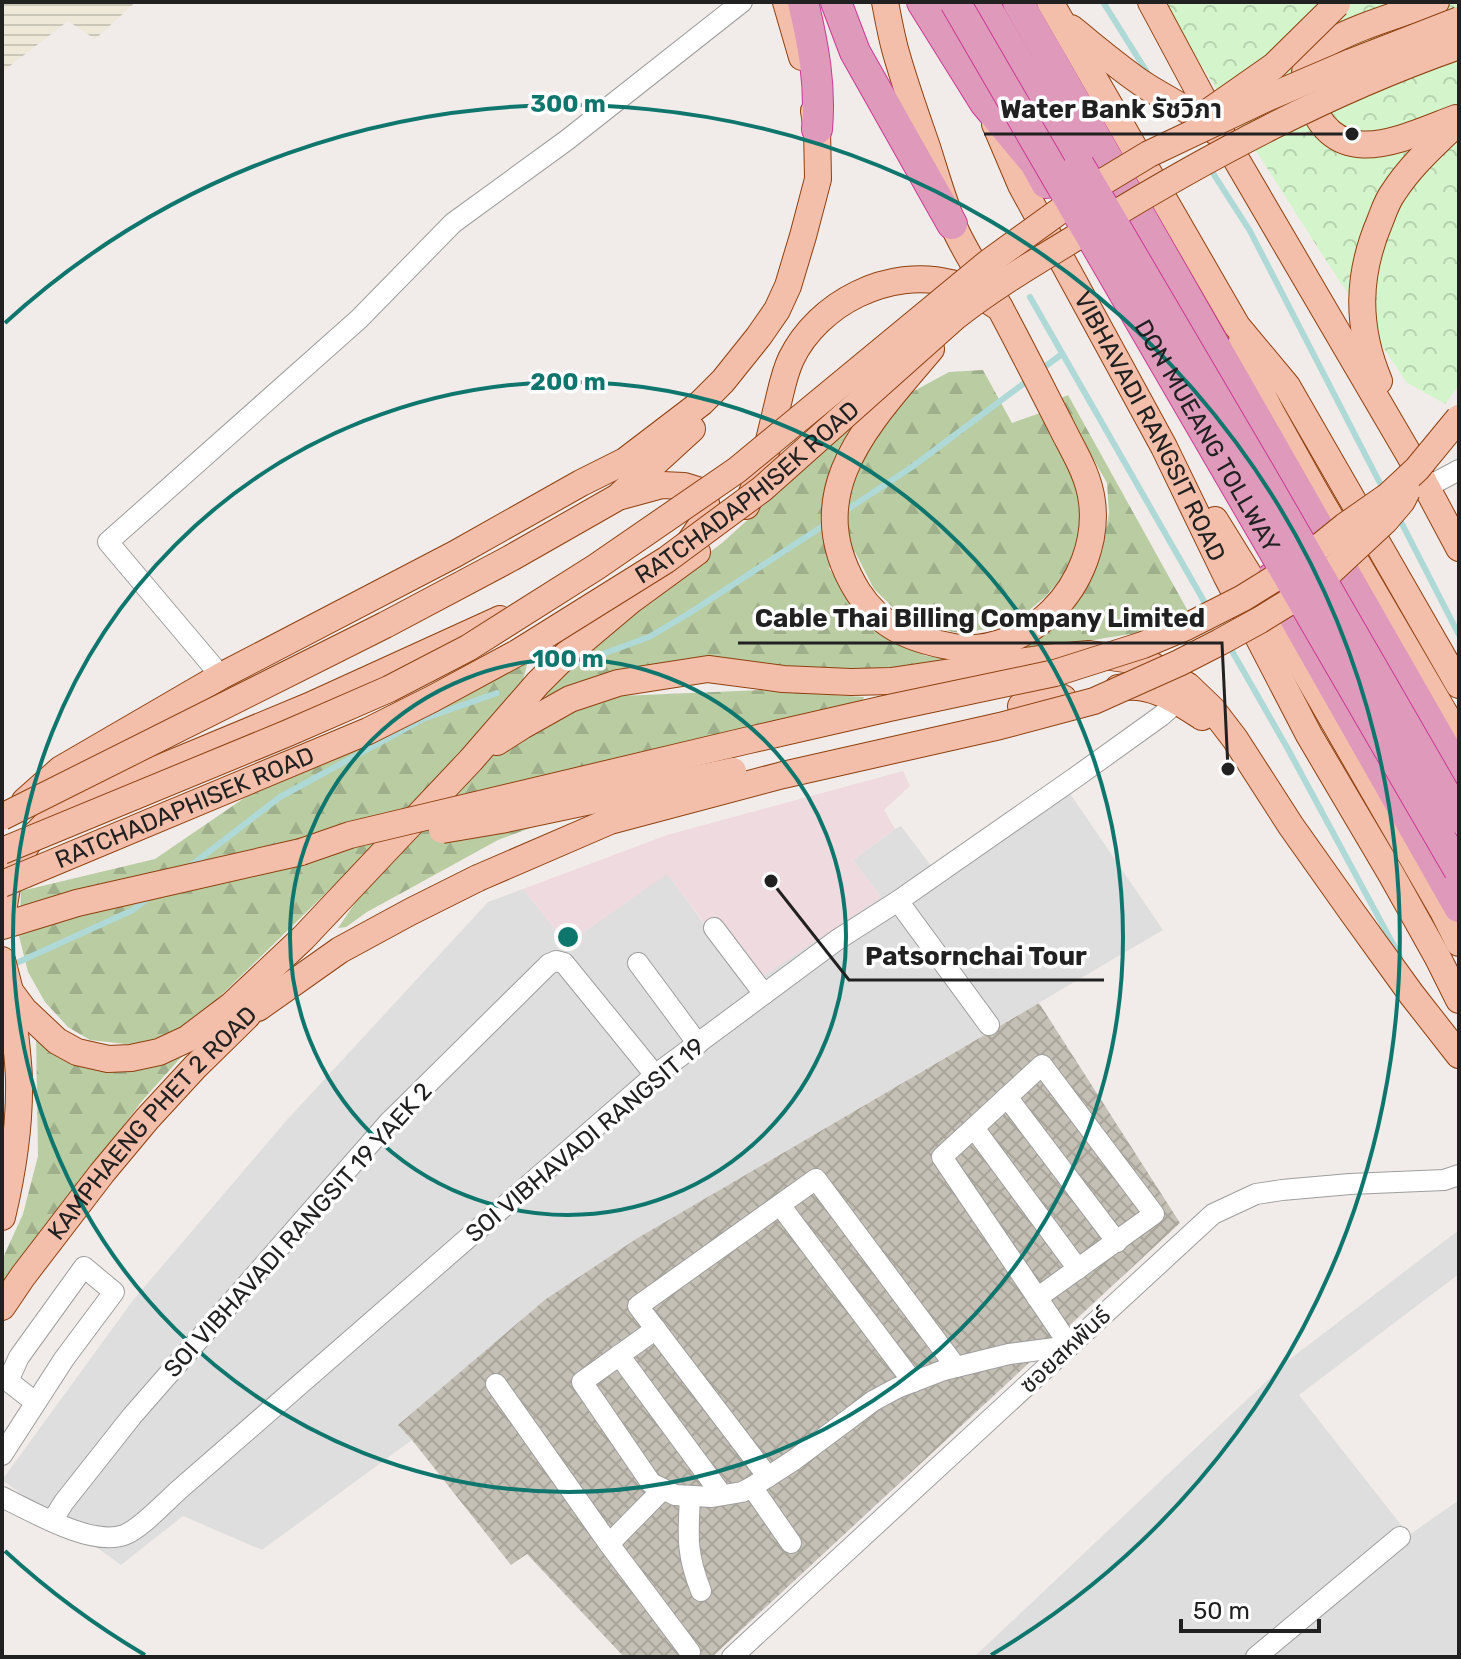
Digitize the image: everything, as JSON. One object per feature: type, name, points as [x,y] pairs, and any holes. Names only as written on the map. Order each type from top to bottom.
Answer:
[{"type":"highway","points":[[803,2],[819,83],[817,129]]},
{"type":"highway","points":[[836,2],[855,52],[952,224]]},
{"type":"highway","name":"VIBHAVADI RANGSIT ROAD","points":[[922,2],[985,103],[1035,163],[1459,907]]},
{"type":"highway","name":"DON MUEANG TOLLWAY","points":[[955,2],[1459,870]]},
{"type":"highway","name":"DON MUEANG TOLLWAY","points":[[983,2],[1459,818]]},
{"type":"highway","points":[[1018,2],[1459,773]]},
{"type":"main road","points":[[2,819],[61,769],[221,676],[625,461],[701,403],[723,381],[777,310],[788,286],[818,179],[817,129],[801,51],[786,2]]},
{"type":"main road","points":[[885,2],[895,49],[952,224],[1018,341],[1080,463],[1092,501],[1090,543],[1070,591],[1039,624],[1021,636],[980,647],[961,648],[898,631],[877,616],[858,592],[843,563],[833,520],[842,472],[857,442],[955,317]]},
{"type":"main road","points":[[1151,2],[1226,142],[1418,471],[1459,548]]},
{"type":"main road","points":[[1149,154],[1274,66],[1338,2]]},
{"type":"main road","points":[[1436,2],[1326,43],[1309,59],[1305,71],[1307,85],[1320,121],[1332,135],[1349,143],[1390,142],[1459,119]]},
{"type":"main road","points":[[1054,10],[1123,70],[1211,127],[1226,142]]},
{"type":"main road","points":[[1054,10],[1237,326],[1287,386],[1459,685]]},
{"type":"main road","name":"RATCHADAPHISEK ROAD","points":[[2,851],[288,733],[389,689],[468,648],[607,560],[737,470],[989,262],[1086,192],[1149,154],[1267,98],[1459,20]]},
{"type":"main road","name":"RATCHADAPHISEK ROAD","points":[[2,884],[368,731],[517,653],[666,560],[762,489],[955,317],[1032,264],[1166,182],[1264,131],[1358,85],[1459,46]]},
{"type":"main road","name":"VIBHAVADI RANGSIT ROAD","points":[[985,103],[1021,185],[1164,447],[1309,735],[1391,874],[1459,1000]]},
{"type":"main road","points":[[1418,471],[1372,363],[1362,317],[1362,290],[1366,258],[1391,195],[1420,158],[1459,119]]},
{"type":"main road","points":[[10,991],[24,1010],[64,1046],[90,1057],[131,1058],[159,1052],[187,1039],[232,1005],[303,938],[567,654],[716,538],[745,506],[762,469],[790,361],[814,325],[855,295],[904,281],[951,283],[971,290],[1000,308]]},
{"type":"main road","points":[[1237,326],[1254,378],[1271,412],[1459,738]]},
{"type":"main road","points":[[2,819],[385,625],[618,497],[715,408],[740,378],[759,336]]},
{"type":"main road","points":[[247,1016],[340,950],[410,912],[478,878],[610,821],[783,775],[1000,726],[1094,701],[1179,663],[1260,620],[1315,586],[1385,521],[1459,418]]},
{"type":"main road","points":[[1164,447],[1230,543],[1459,943]]},
{"type":"main road","points":[[301,852],[350,835],[730,744],[1055,673],[1143,645],[1215,613],[1298,564],[1418,471]]},
{"type":"main road","points":[[618,497],[662,485],[684,486],[697,490],[706,503],[707,511],[702,524],[666,576]]},
{"type":"main road","points":[[2,917],[10,870],[30,840],[46,824],[90,797],[309,706],[547,598]]},
{"type":"main road","points":[[471,760],[570,699],[618,683],[708,669],[783,679],[851,682],[891,681],[1089,654],[1153,666],[1188,686],[1212,709],[1291,826],[1412,995],[1459,1055]]},
{"type":"main road","points":[[2,926],[91,900],[301,852],[501,820],[769,764],[1021,706],[1127,686],[1157,691],[1178,701],[1235,739]]},
{"type":"main road","name":"KAMPHAENG PHET 2 ROAD","points":[[2,1307],[138,1130],[247,1016],[303,938]]},
{"type":"main road","points":[[2,960],[10,991],[19,1078],[18,1127],[2,1217]]},
{"type":"street","points":[[221,676],[108,542],[359,319],[453,223],[567,140],[742,2]]},
{"type":"street","points":[[1418,471],[1459,470]]},
{"type":"street","name":"SOI VIBHAVADI RANGSIT 19","points":[[2,1497],[52,1521],[99,1538],[124,1535],[144,1522],[655,1075],[837,940],[1076,777],[1178,701]]},
{"type":"street","points":[[898,901],[989,1025]]},
{"type":"street","points":[[714,928],[764,994]]},
{"type":"street","name":"SOI VIBHAVADI RANGSIT 19 YAEK 2","points":[[52,1521],[132,1416],[389,1122],[549,964],[556,961],[564,963],[655,1075]]},
{"type":"street","points":[[638,963],[698,1044]]},
{"type":"street","points":[[656,1329],[582,1382],[651,1483],[675,1495],[712,1497],[742,1492],[760,1482],[873,1401],[897,1388],[956,1367],[1009,1354],[1070,1346],[1037,1298],[942,1157],[1042,1065],[1154,1214],[1037,1298]]},
{"type":"street","points":[[1007,1097],[1117,1242]]},
{"type":"street","points":[[974,1128],[1078,1269]]},
{"type":"street","name":"ซอยสหพันธ์","points":[[732,1657],[1213,1214],[1256,1194],[1350,1184],[1444,1180],[1459,1175]]},
{"type":"street","points":[[791,1543],[760,1482],[638,1306],[816,1179],[956,1367]]},
{"type":"street","points":[[780,1205],[913,1382]]},
{"type":"street","points":[[2,1455],[64,1359],[114,1292],[84,1267],[19,1357],[8,1381],[35,1402]]},
{"type":"street","points":[[619,1355],[722,1495]]},
{"type":"street","points":[[496,1384],[690,1652]]},
{"type":"street","points":[[609,1544],[663,1489]]},
{"type":"street","points":[[690,1496],[687,1539],[701,1591]]},
{"type":"street","points":[[1256,1657],[1400,1537]]},
{"type":"shaded area","points":[[2,2],[136,2],[95,39],[68,21],[2,72]]},
{"type":"shaded area","points":[[903,771],[910,786],[884,810],[895,829],[853,860],[881,897],[762,977],[716,916],[705,924],[667,874],[567,944],[523,889],[667,835]]},
{"type":"shaded area","points":[[1069,792],[1163,930],[636,1239],[399,1426],[412,1440],[262,1550],[183,1516],[121,1565],[2,1480],[134,1299],[286,1121],[488,902],[523,889],[567,944],[667,873],[704,924],[715,916],[881,897],[853,860],[895,829],[901,826],[932,867]]},
{"type":"shaded area","points":[[1039,1003],[1180,1223],[712,1657],[624,1657],[527,1554],[511,1565],[398,1425],[546,1299],[636,1239]]},
{"type":"shaded area","points":[[1459,1230],[1459,1274],[1299,1395],[1409,1535],[1459,1500],[1459,1657],[974,1657],[1290,1359]]},
{"type":"green space","points":[[1161,2],[1459,2],[1459,385],[1445,404],[1406,382]]},
{"type":"green space","points":[[983,370],[1012,423],[1043,412],[1075,469],[1084,520],[1065,574],[1045,597],[1020,618],[986,629],[960,633],[929,628],[903,617],[874,589],[855,552],[829,568],[857,612],[894,642],[926,656],[961,659],[1029,646],[1063,617],[1102,552],[1109,513],[1107,483],[1059,399],[1068,395],[1189,613],[1145,632],[962,665],[846,676],[621,674],[537,699],[587,644],[722,543],[855,423],[949,372]]},
{"type":"green space","points":[[528,661],[520,692],[369,851],[208,1008],[172,1033],[135,1045],[90,1040],[68,1027],[45,1002],[28,972],[19,936],[21,891],[155,859],[262,786]]},
{"type":"green space","points":[[762,690],[864,697],[860,706],[498,840],[367,912],[346,927],[338,928],[396,854],[486,759],[556,717],[619,696]]},
{"type":"green space","points":[[36,1035],[63,1058],[184,1054],[142,1101],[2,1287],[2,1260],[23,1214],[38,1156]]},
{"type":"waterway","points":[[1103,2],[1150,77]]},
{"type":"waterway","points":[[1209,167],[1250,231],[1384,491]]},
{"type":"waterway","points":[[1030,297],[1209,610]]},
{"type":"waterway","points":[[1039,371],[1062,354]]},
{"type":"waterway","points":[[845,511],[912,467],[1031,378]]},
{"type":"waterway","points":[[1399,518],[1459,635]]},
{"type":"waterway","points":[[567,667],[649,637],[829,522]]},
{"type":"waterway","points":[[1228,644],[1400,957]]},
{"type":"waterway","points":[[189,867],[280,797],[423,719],[497,693]]},
{"type":"waterway","points":[[12,965],[133,910],[151,896]]},
{"type":"place","name":"Water Bank รัชวิภา","points":[[1352,134]]},
{"type":"place","name":"Cable Thai Billing Company Limited","points":[[1228,769]]},
{"type":"place","name":"Patsornchai Tour","points":[[771,881]]}]
